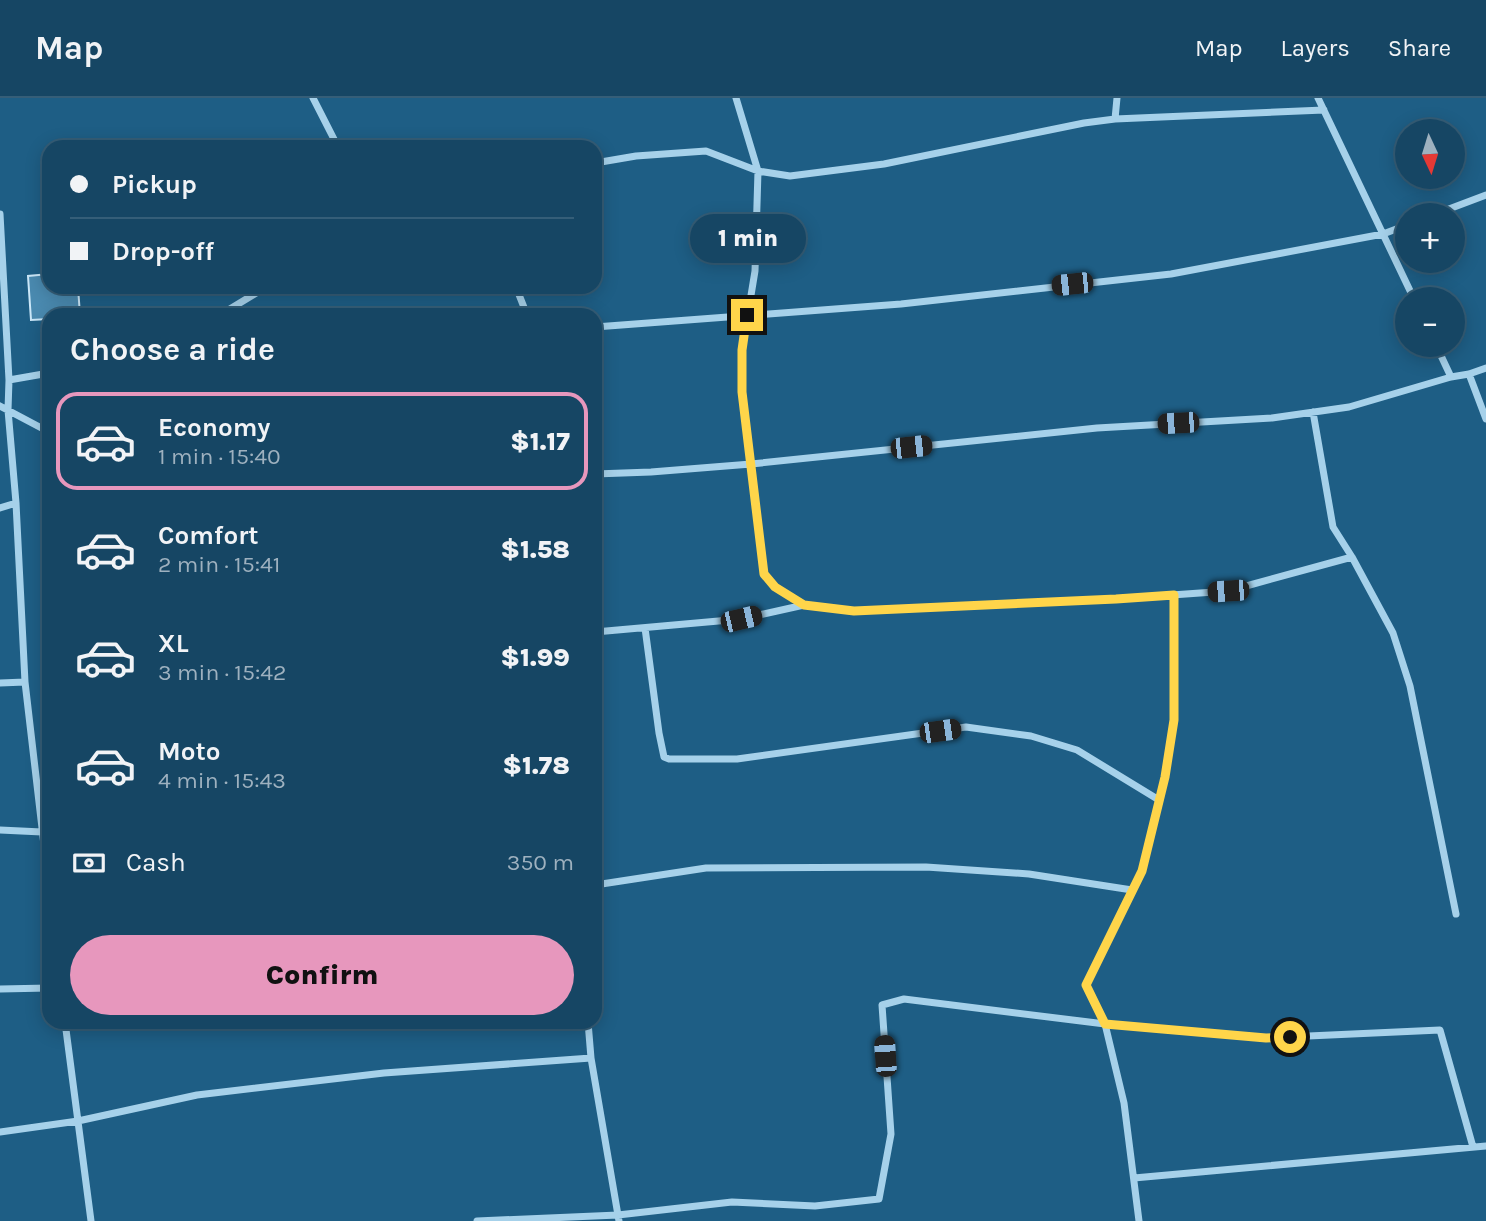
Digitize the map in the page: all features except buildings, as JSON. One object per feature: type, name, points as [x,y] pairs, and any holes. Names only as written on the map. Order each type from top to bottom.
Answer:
[{"type":"street","points":[[313,98],[334,140]]},
{"type":"street","points":[[736,98],[758,171],[755,271],[742,350],[742,392],[764,574],[775,587],[804,605]]},
{"type":"street","points":[[1115,119],[1117,98]]},
{"type":"street","points":[[1318,98],[1408,287]]},
{"type":"street","points":[[602,162],[636,156],[706,151],[758,171],[790,176],[884,164],[1115,119],[1324,110]]},
{"type":"street","points":[[1465,203],[1486,195]]},
{"type":"street","points":[[0,214],[9,380],[4,408],[16,503],[26,682],[42,832],[0,830]]},
{"type":"street","points":[[602,326],[901,304],[1171,274],[1395,230]]},
{"type":"street","points":[[232,308],[254,294]]},
{"type":"street","points":[[1442,357],[1451,377]]},
{"type":"street","points":[[602,474],[751,464],[1097,428],[1272,418],[1349,407],[1486,368]]},
{"type":"street","points":[[9,380],[42,374]]},
{"type":"street","points":[[1469,374],[1486,419]]},
{"type":"street","points":[[4,408],[42,428]]},
{"type":"street","points":[[1313,412],[1333,527],[1393,633],[1410,686],[1457,914]]},
{"type":"street","points":[[0,508],[16,503]]},
{"type":"street","points":[[602,631],[741,619],[804,605],[854,611],[1228,591],[1352,557]]},
{"type":"street","points":[[1139,1221],[1124,1103],[1105,1024],[1086,985],[1142,871],[1165,777],[1174,720],[1174,595]]},
{"type":"street","points":[[645,628],[659,733],[664,757],[669,759],[737,759],[966,727],[1031,736],[1077,750],[1159,800]]},
{"type":"street","points":[[0,683],[26,682]]},
{"type":"street","points":[[602,884],[706,868],[926,867],[1030,874],[1132,890]]},
{"type":"street","points":[[0,989],[42,988]]},
{"type":"street","points":[[477,1221],[619,1218],[732,1202],[815,1206],[879,1199],[891,1133],[882,1005],[904,999],[1105,1024],[1266,1038],[1440,1030],[1473,1147]]},
{"type":"street","points":[[66,1029],[91,1221]]},
{"type":"street","points":[[589,1029],[591,1058],[619,1218]]},
{"type":"street","points":[[0,1132],[78,1121],[197,1095],[384,1073],[591,1058]]},
{"type":"street","points":[[1133,1178],[1486,1146]]},
{"type":"route","points":[[747,315],[742,350],[742,392],[764,574],[775,587],[804,605],[854,611],[1174,595],[1174,720],[1165,777],[1142,871],[1086,985],[1105,1024],[1266,1038],[1290,1037]]}]
